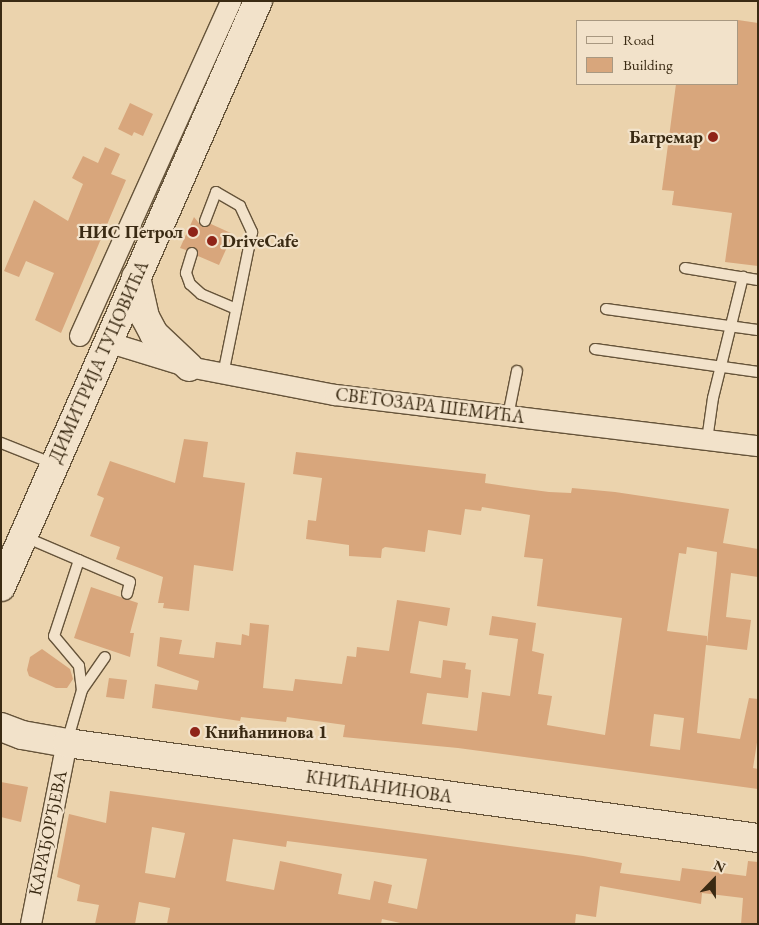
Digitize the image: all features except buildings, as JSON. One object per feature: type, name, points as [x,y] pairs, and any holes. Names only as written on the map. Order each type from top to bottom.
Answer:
[{"type":"main road","name":"ДИМИТРИЈА ТУЦОВИЋА","points":[[1,587],[258,1]]},
{"type":"main road","points":[[136,277],[145,317],[154,334],[189,367]]},
{"type":"main road","name":"КНИЋАНИНОВА","points":[[1,727],[22,735],[67,743],[758,838]]},
{"type":"street","points":[[80,336],[232,1]]},
{"type":"street","name":"СВЕТОЗАРА ШЕМИЋА","points":[[108,342],[189,367],[223,375],[335,395],[758,446]]},
{"type":"street","name":"КАРАЂОРЂЕВА","points":[[31,924],[67,743]]},
{"type":"lane","points":[[205,221],[216,192],[240,206],[252,232],[223,375]]},
{"type":"lane","points":[[192,253],[186,273],[190,284],[201,294],[236,309]]},
{"type":"lane","points":[[685,268],[758,280]]},
{"type":"lane","points":[[707,440],[713,398],[743,278]]},
{"type":"lane","points":[[606,309],[758,330]]},
{"type":"lane","points":[[595,349],[758,372]]},
{"type":"lane","points":[[508,416],[517,371]]},
{"type":"lane","points":[[1,443],[54,464]]},
{"type":"lane","points":[[23,536],[130,582],[127,594]]},
{"type":"lane","points":[[79,560],[54,636],[79,666],[82,690]]},
{"type":"lane","points":[[67,743],[82,690],[105,658]]},
{"type":"place","name":"Багремар","points":[[713,137]]},
{"type":"place","name":"НИС Петрол","points":[[193,232]]},
{"type":"place","name":"DriveCafe","points":[[212,241]]},
{"type":"place","name":"Книћанинова 1","points":[[195,732]]}]
